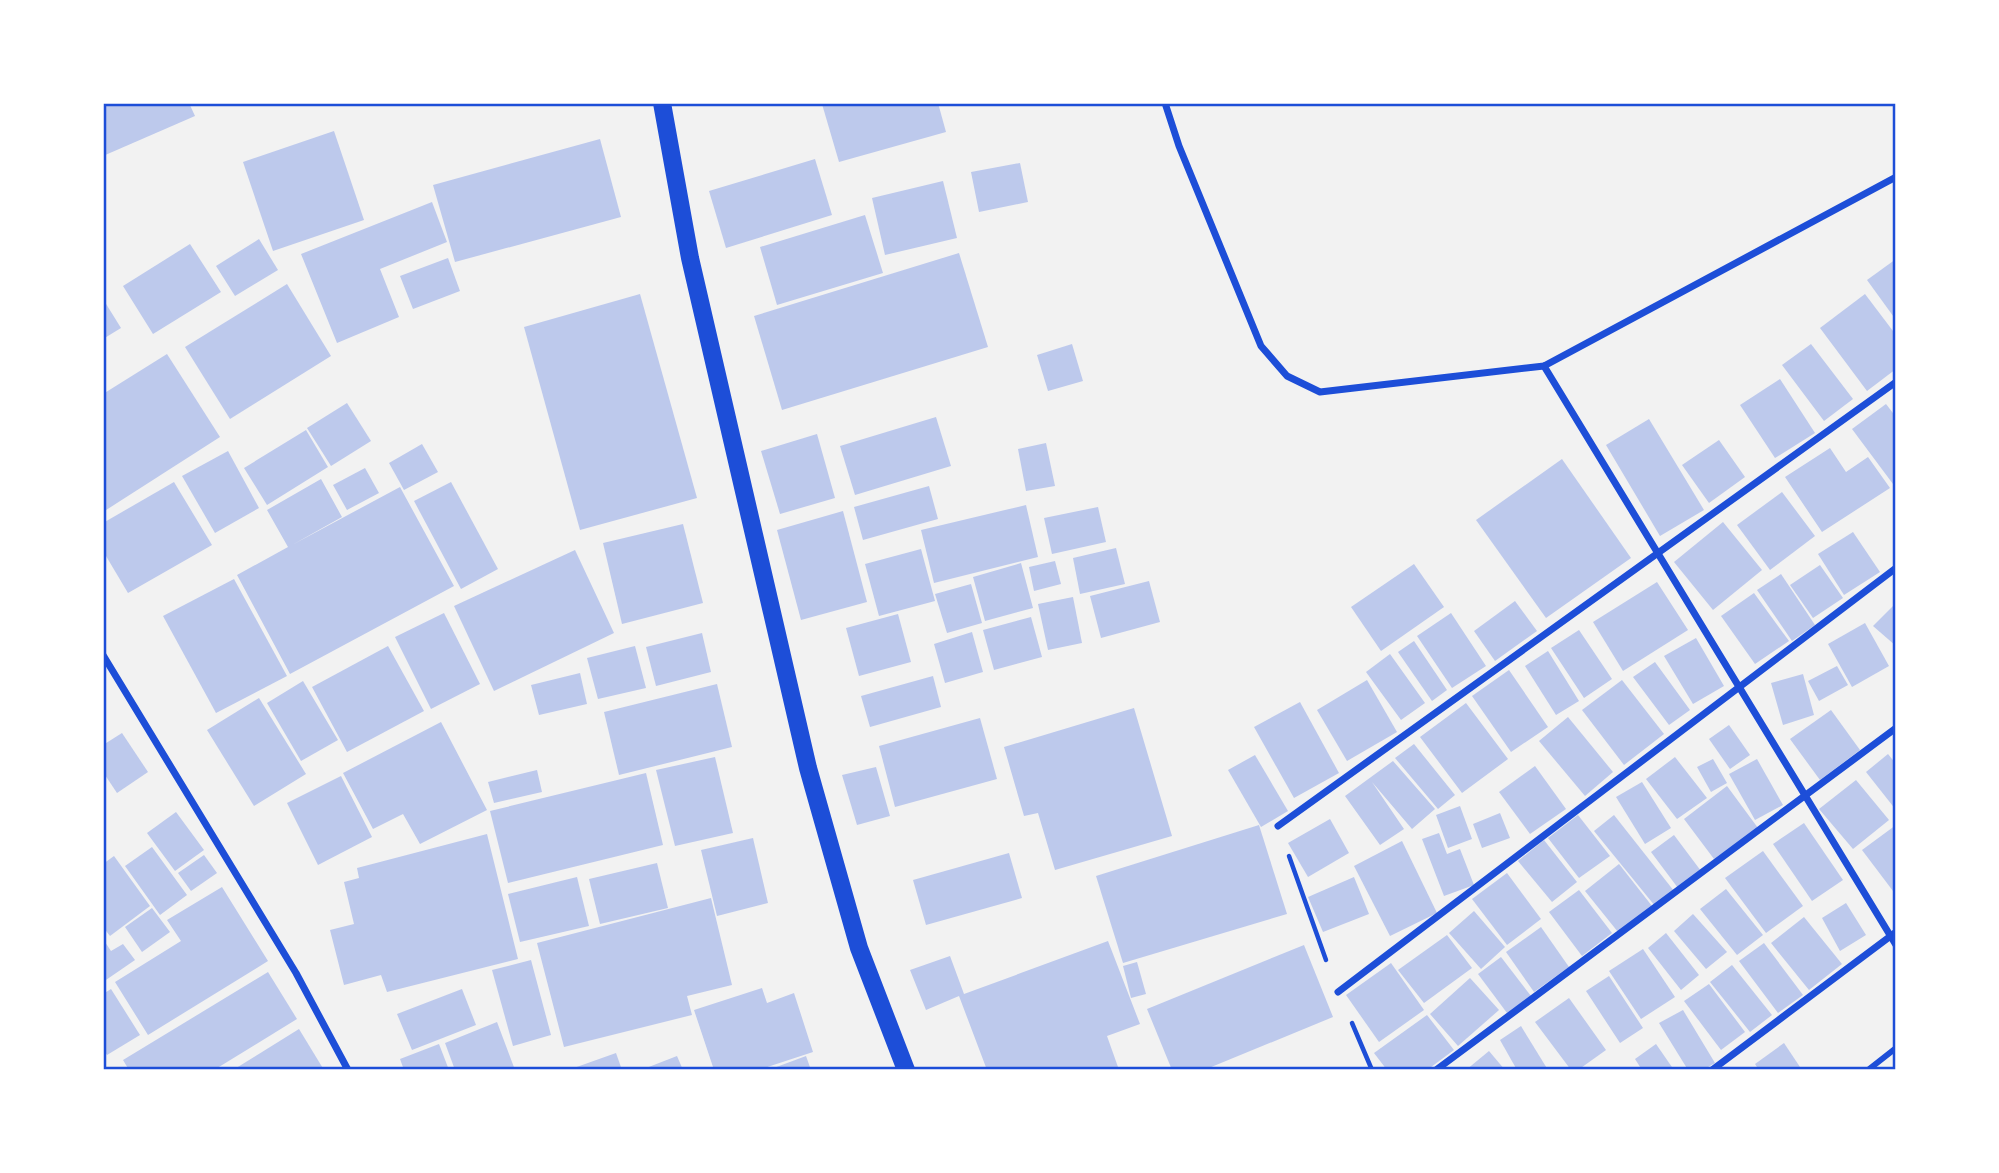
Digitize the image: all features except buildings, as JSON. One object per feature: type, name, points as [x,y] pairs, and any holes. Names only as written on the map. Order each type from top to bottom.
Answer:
[{"type":"main road","points":[[662,103],[690,258],[808,768],[859,948],[906,1070]]},
{"type":"street","points":[[1165,103],[1179,146],[1261,346],[1287,376],[1320,391],[1544,366],[1896,177]]},
{"type":"street","points":[[1544,366],[1893,934],[1896,945]]},
{"type":"street","points":[[1278,825],[1896,382]]},
{"type":"street","points":[[1338,992],[1896,568]]},
{"type":"street","points":[[103,655],[296,973],[348,1070]]},
{"type":"street","points":[[1436,1070],[1896,728]]},
{"type":"street","points":[[1712,1070],[1893,934]]},
{"type":"street","points":[[1868,1070],[1896,1048]]},
{"type":"path","points":[[1278,825],[1338,992],[1372,1070]]}]
